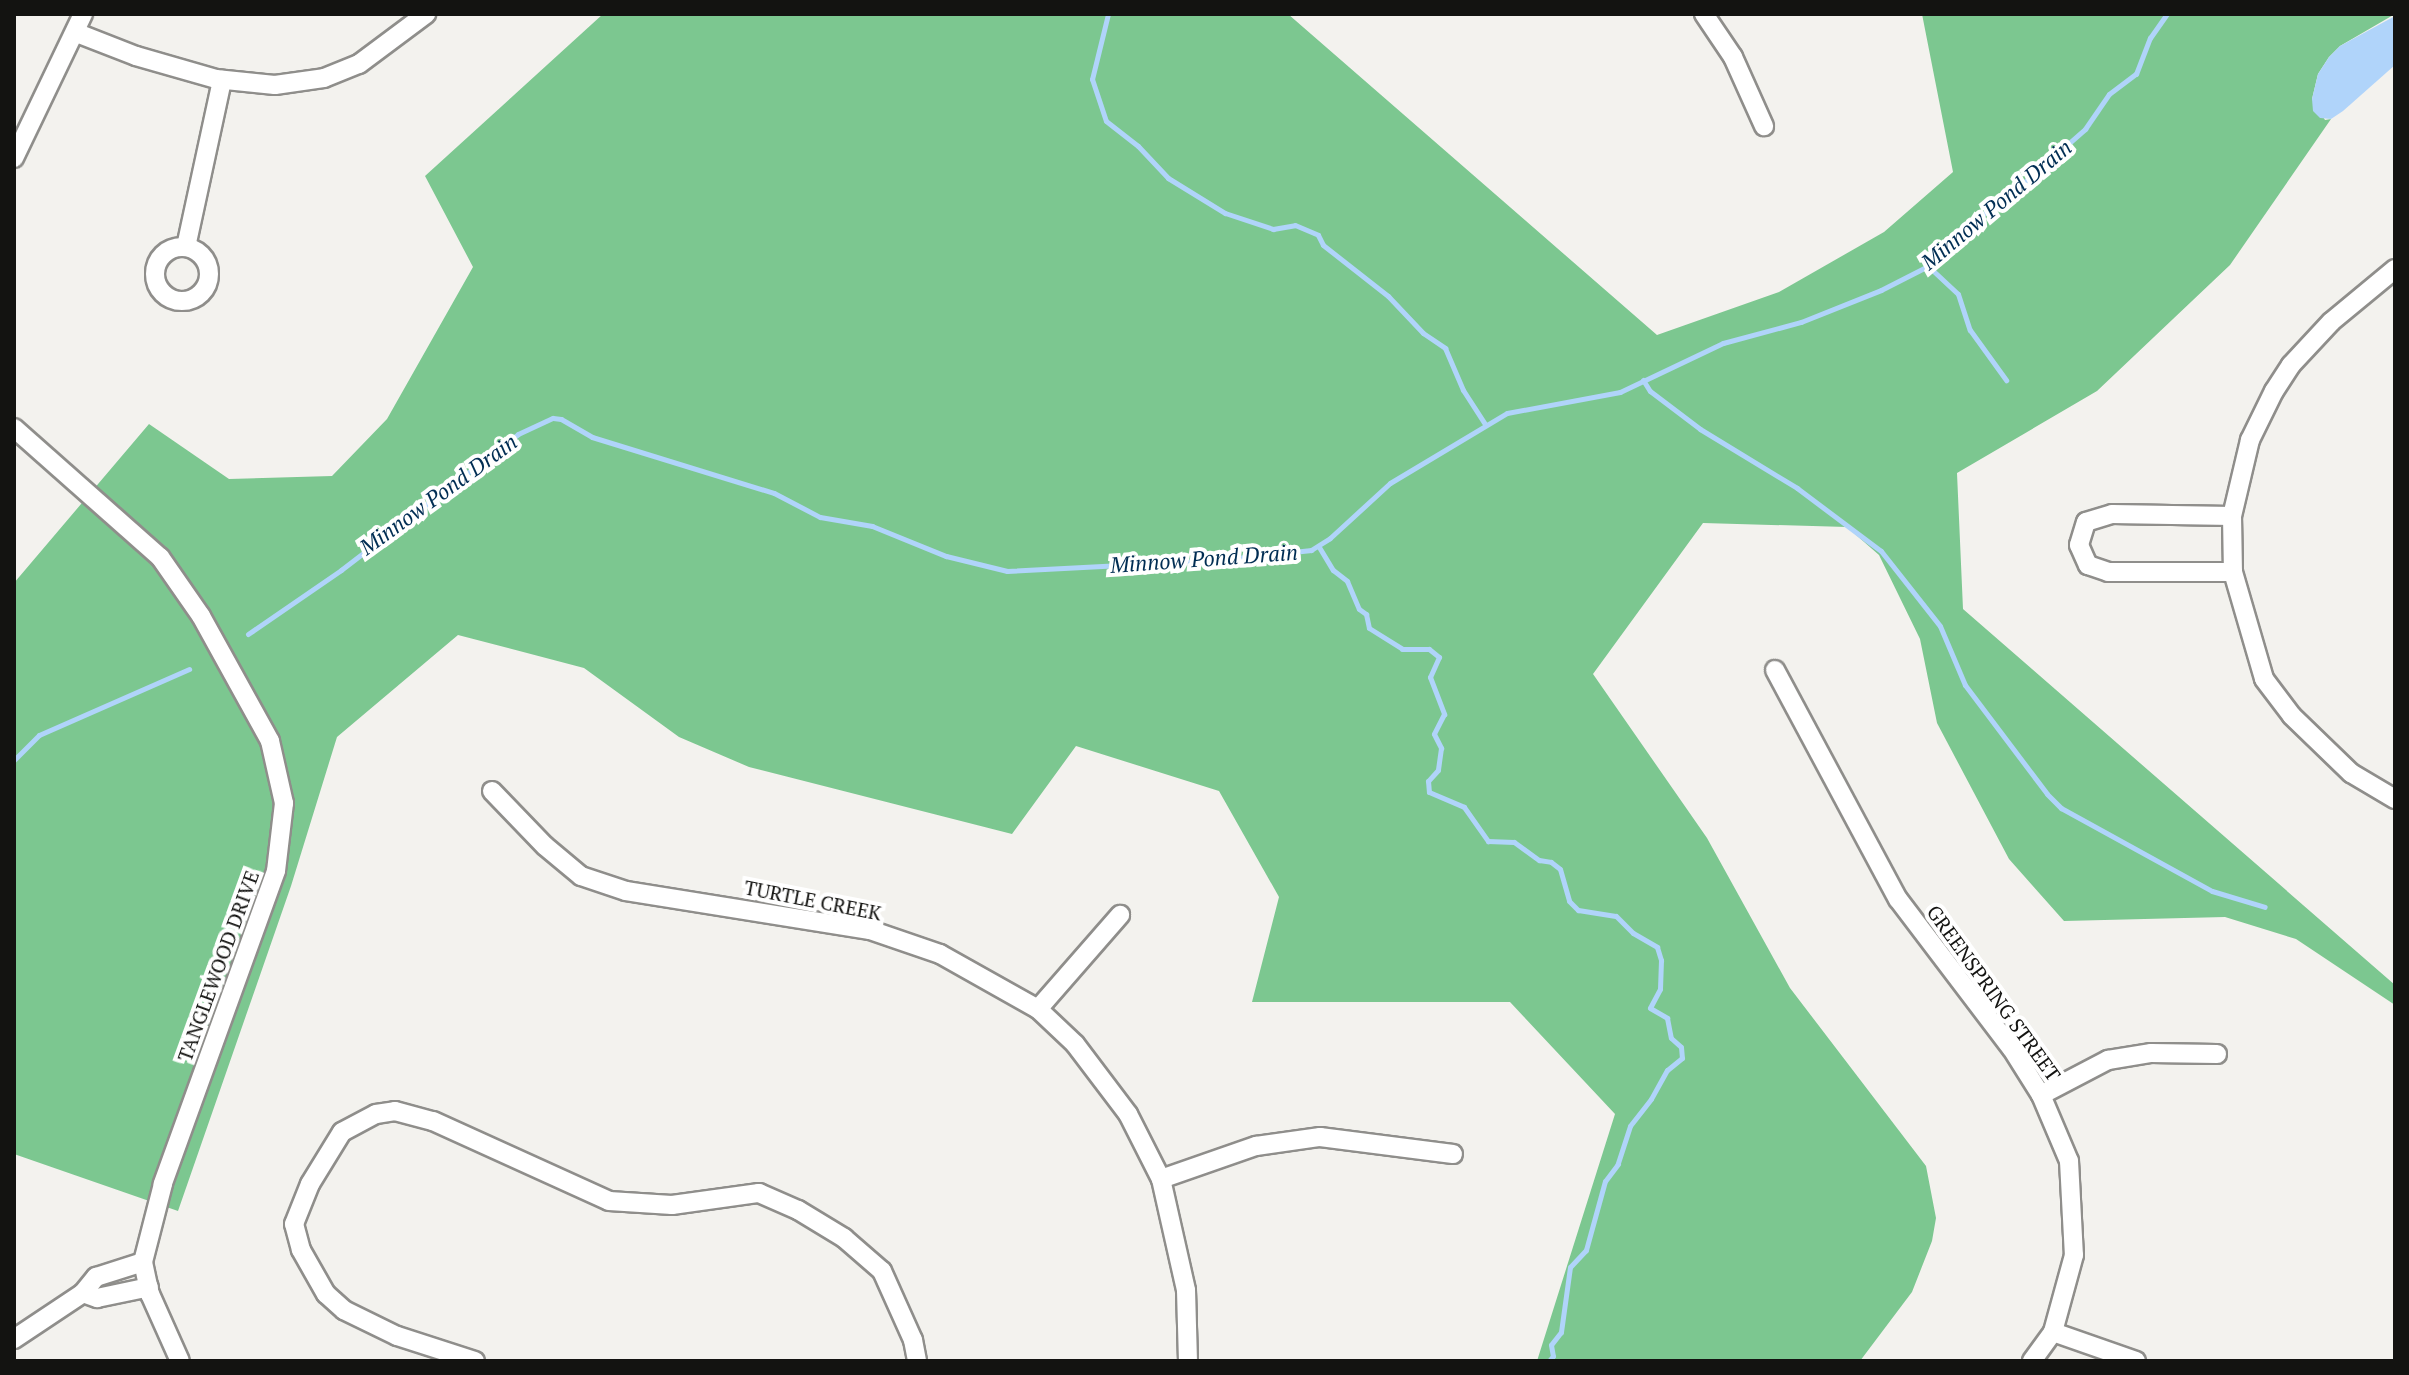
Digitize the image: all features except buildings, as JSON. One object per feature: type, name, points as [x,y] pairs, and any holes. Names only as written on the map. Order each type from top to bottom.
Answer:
[{"type":"street","points":[[14,158],[77,33],[83,14]]},
{"type":"street","points":[[77,33],[136,56],[222,80],[275,85],[324,78],[359,64],[426,14]]},
{"type":"street","points":[[1704,14],[1733,57],[1764,126]]},
{"type":"street","points":[[186,247],[222,80]]},
{"type":"street","points":[[2395,269],[2331,322],[2283,378],[2250,440],[2232,516],[2233,572],[2264,679],[2292,716],[2351,773],[2395,799]]},
{"type":"street","name":"TANGLEWOOD DRIVE","points":[[14,428],[160,557],[201,616],[270,741],[284,803],[276,871],[163,1184],[143,1262],[149,1287],[180,1361]]},
{"type":"street","points":[[2232,516],[2112,514],[2086,522],[2079,545],[2088,565],[2108,572],[2233,572]]},
{"type":"street","name":"GREENSPRING STREET","points":[[1775,670],[1898,899],[2012,1049],[2041,1095],[2069,1161],[2074,1255],[2053,1332],[2032,1361]]},
{"type":"street","name":"TURTLE CREEK","points":[[492,791],[545,846],[581,876],[626,891],[870,930],[940,954],[1038,1009],[1075,1044],[1128,1114],[1161,1179],[1186,1290],[1188,1361]]},
{"type":"street","points":[[1038,1009],[1120,915]]},
{"type":"street","points":[[2041,1095],[2108,1060],[2151,1053],[2217,1054]]},
{"type":"street","points":[[475,1361],[397,1336],[344,1310],[326,1294],[301,1250],[294,1224],[310,1184],[342,1132],[376,1114],[395,1111],[433,1121],[609,1201],[672,1205],[759,1193],[798,1210],[844,1238],[882,1271],[913,1340],[917,1361]]},
{"type":"street","points":[[1161,1179],[1256,1146],[1320,1137],[1453,1154]]},
{"type":"street","points":[[14,1339],[83,1293],[96,1277],[143,1262]]},
{"type":"street","points":[[83,1293],[97,1298],[149,1287]]},
{"type":"street","points":[[2053,1332],[2136,1361]]},
{"type":"green space","points":[[603,14],[1288,14],[1657,335],[1779,292],[1884,232],[1953,172],[1922,14],[2395,14],[2340,46],[2329,57],[2318,74],[2312,99],[2325,120],[2331,119],[2230,265],[2097,391],[1957,473],[1963,609],[2395,985],[2395,1005],[2296,939],[2225,917],[2064,921],[2009,859],[1937,723],[1920,639],[1879,555],[1847,527],[1703,523],[1593,674],[1707,838],[1790,988],[1926,1166],[1936,1218],[1932,1241],[1912,1292],[1860,1361],[1537,1361],[1615,1114],[1510,1002],[1252,1002],[1279,897],[1219,791],[1076,746],[1012,834],[749,767],[679,737],[584,668],[458,635],[337,737],[291,886],[178,1211],[14,1154],[14,583],[149,424],[229,479],[332,476],[387,419],[473,267],[425,176]]},
{"type":"water","points":[[2395,16],[2395,65],[2343,111],[2331,119],[2320,118],[2313,111],[2312,99],[2318,74],[2329,57],[2340,46]]},
{"type":"waterway","points":[[1108,14],[1092,79],[1106,121],[1138,146],[1168,178],[1225,213],[1273,229],[1295,225],[1318,235],[1323,245],[1388,296],[1423,333],[1445,348],[1463,390],[1485,424]]},
{"type":"waterway","name":"Minnow Pond Drain","points":[[248,634],[341,570],[518,434],[553,418],[561,419],[592,437],[774,493],[820,517],[872,526],[946,556],[1007,571],[1218,560],[1311,550],[1330,538],[1390,483],[1507,413],[1620,392],[1723,343],[1801,322],[1881,290],[1930,265],[1961,229],[2004,200],[2085,129],[2109,94],[2136,74],[2150,38],[2167,14]]},
{"type":"waterway","points":[[1928,266],[1958,294],[1970,330],[2006,380]]},
{"type":"waterway","points":[[1643,380],[1650,391],[1700,429],[1797,488],[1881,551],[1940,626],[1965,685],[2047,794],[2061,808],[2212,891],[2265,907]]},
{"type":"waterway","points":[[1319,547],[1333,570],[1347,581],[1359,609],[1366,614],[1369,628],[1402,649],[1429,649],[1439,657],[1430,677],[1444,714],[1434,734],[1441,748],[1438,770],[1428,781],[1429,792],[1464,807],[1488,841],[1514,842],[1539,860],[1551,862],[1560,869],[1569,901],[1578,910],[1616,916],[1633,933],[1657,947],[1661,960],[1660,989],[1650,1008],[1667,1018],[1671,1038],[1681,1047],[1682,1058],[1667,1070],[1651,1099],[1630,1126],[1618,1164],[1605,1181],[1586,1250],[1570,1267],[1561,1332],[1551,1345],[1553,1356],[1549,1361]]},
{"type":"waterway","name":"Minnow Pond Drain","points":[[14,760],[39,735],[189,669]]}]
